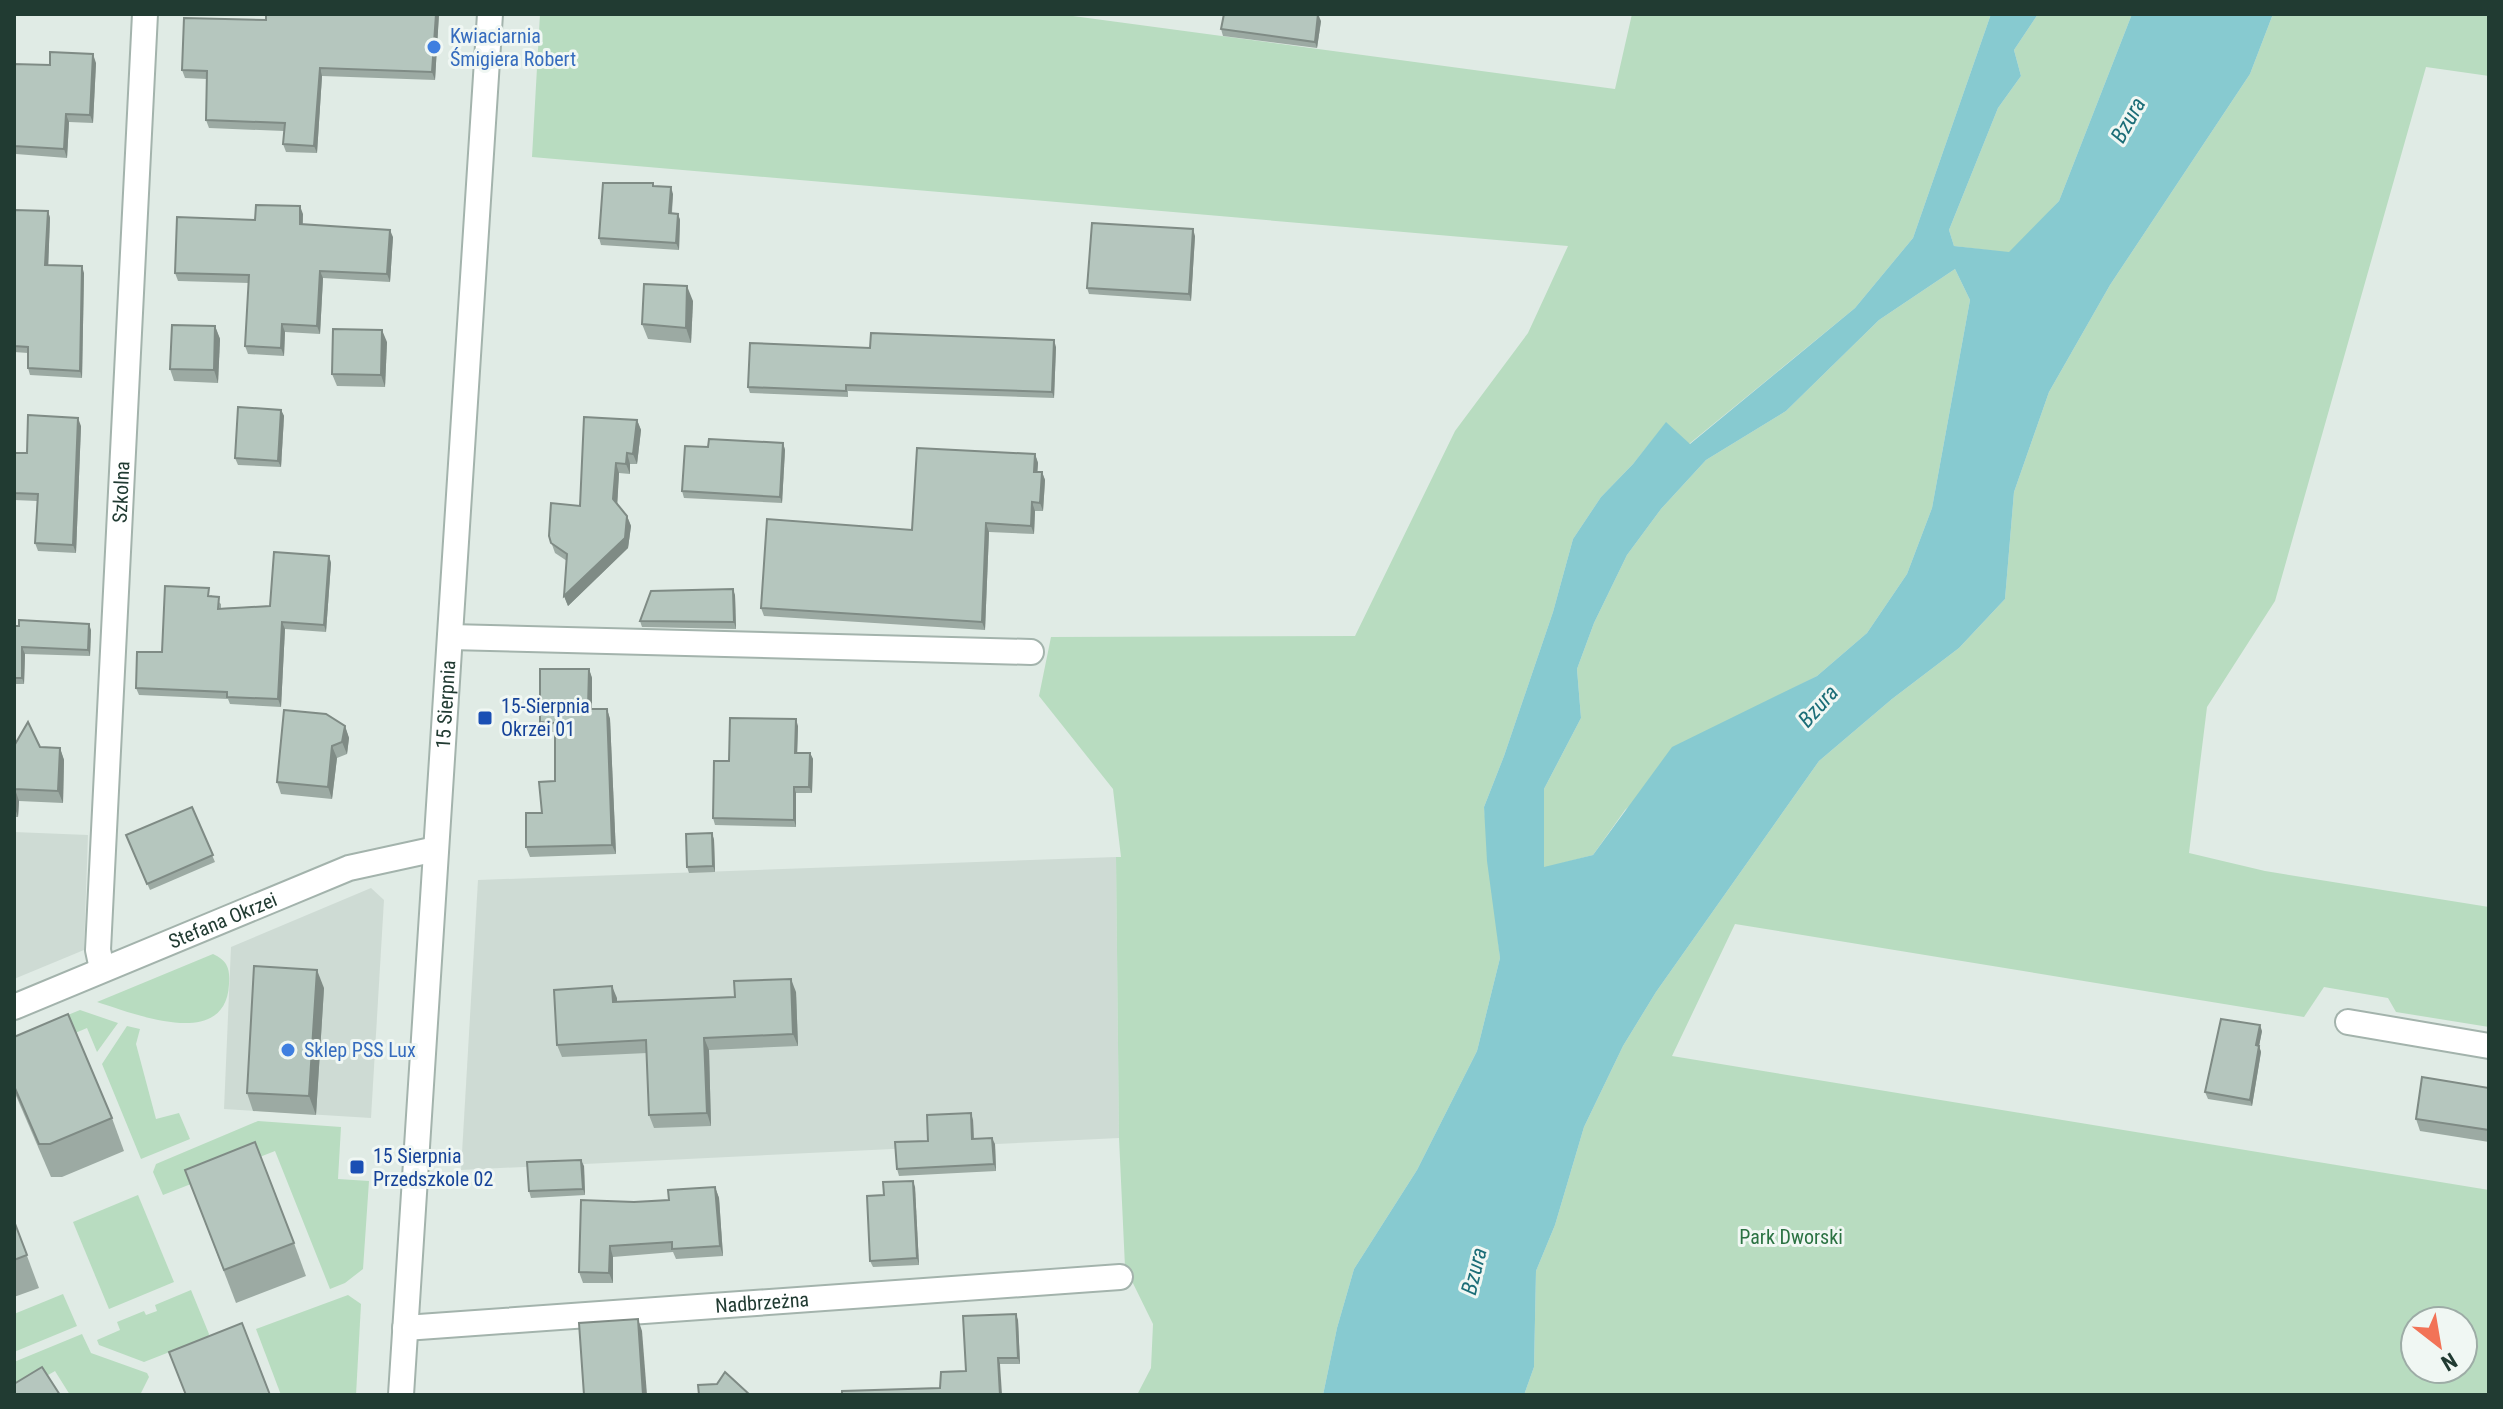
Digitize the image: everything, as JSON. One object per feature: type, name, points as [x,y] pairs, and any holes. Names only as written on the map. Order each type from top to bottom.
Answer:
[{"type":"street","name":"Szkolna","points":[[102,969],[98,950],[145,14]]},
{"type":"street","name":"15 Sierpnia","points":[[401,1395],[490,14]]},
{"type":"street","points":[[450,637],[1031,652]]},
{"type":"street","name":"Stefana Okrzei","points":[[14,1007],[349,868],[436,849]]},
{"type":"street","points":[[2348,1022],[2489,1046]]},
{"type":"street","name":"Nadbrzeżna","points":[[405,1328],[1120,1277]]},
{"type":"shaded area","points":[[14,832],[88,835],[84,950],[14,979]]},
{"type":"shaded area","points":[[1116,857],[1119,1138],[461,1170],[478,880]]},
{"type":"shaded area","points":[[371,888],[384,900],[371,1118],[224,1109],[231,947]]},
{"type":"green space","points":[[540,14],[1058,14],[1615,89],[1632,14],[1991,14],[1913,238],[1855,308],[1689,444],[1666,423],[1601,497],[1573,539],[1553,612],[1484,807],[1500,958],[1477,1051],[1417,1170],[1354,1269],[1337,1328],[1323,1395],[1137,1395],[1151,1368],[1153,1324],[1125,1267],[1119,1138],[1116,857],[1121,857],[1113,789],[1039,696],[1051,637],[1355,636],[1455,431],[1528,333],[1568,246],[532,157]]},
{"type":"green space","points":[[2038,14],[2132,14],[2059,201],[2010,253],[1954,246],[1949,230],[1998,108],[2021,76],[2014,50]]},
{"type":"green space","name":"Park Dworski","points":[[2273,14],[2489,14],[2489,76],[2426,67],[2275,601],[2207,707],[2189,853],[2265,871],[2489,907],[2489,1027],[2396,1012],[2388,998],[2324,987],[2304,1017],[1735,924],[1672,1056],[2489,1190],[2489,1395],[1524,1395],[1534,1367],[1536,1271],[1555,1225],[1584,1127],[1623,1046],[1656,992],[1819,761],[1959,648],[2005,599],[2014,492],[2049,392],[2110,285],[2250,74]]},
{"type":"green space","points":[[1955,269],[1970,300],[1932,508],[1907,574],[1867,633],[1817,676],[1721,725],[1625,810],[1593,855],[1544,868],[1544,789],[1581,718],[1577,669],[1594,623],[1627,555],[1661,509],[1706,460],[1786,411],[1879,320]]},
{"type":"green space","points":[[213,954],[225,963],[229,984],[224,1005],[212,1017],[176,1023],[97,1002]]},
{"type":"green space","points":[[80,1010],[118,1023],[97,1052],[87,1028],[14,1059],[14,1037]]},
{"type":"green space","points":[[127,1026],[140,1029],[136,1044],[156,1119],[179,1113],[190,1139],[141,1159],[102,1064]]},
{"type":"green space","points":[[258,1121],[341,1127],[338,1179],[369,1181],[363,1269],[345,1283],[330,1289],[275,1151],[163,1195],[153,1172],[156,1164]]},
{"type":"green space","points":[[138,1195],[174,1282],[109,1309],[73,1222]]},
{"type":"green space","points":[[191,1290],[208,1337],[144,1362],[99,1345],[97,1340],[120,1330],[117,1322],[144,1311],[146,1315],[157,1311],[155,1305]]},
{"type":"green space","points":[[63,1294],[77,1326],[14,1352],[14,1314]]},
{"type":"green space","points":[[348,1295],[361,1304],[356,1395],[281,1395],[256,1329]]},
{"type":"green space","points":[[82,1334],[91,1353],[147,1373],[149,1377],[140,1395],[70,1395],[55,1371],[14,1395],[14,1362]]},
{"type":"water","name":"Bzura","points":[[1991,14],[2038,14],[2014,50],[2021,76],[1998,108],[1949,230],[1954,246],[2009,252],[2059,201],[2132,14],[2273,14],[2250,74],[2110,285],[2049,392],[2014,492],[2005,599],[1959,648],[1819,761],[1656,992],[1623,1046],[1584,1127],[1555,1225],[1536,1271],[1534,1367],[1524,1395],[1323,1395],[1337,1328],[1354,1269],[1417,1170],[1477,1051],[1500,958],[1487,861],[1484,807],[1553,612],[1573,539],[1601,497],[1633,464],[1666,422],[1690,444],[1855,308],[1913,238]],"holes":[[[1955,269],[1970,300],[1932,508],[1907,574],[1867,633],[1817,676],[1672,747],[1593,855],[1544,867],[1544,789],[1581,718],[1577,669],[1594,623],[1627,555],[1661,509],[1706,460],[1786,411],[1879,320]]]},
{"type":"building","points":[[266,14],[436,14],[432,72],[320,68],[314,146],[283,144],[285,123],[206,120],[207,71],[182,70],[184,18],[266,20]]},
{"type":"building","points":[[1224,14],[1318,14],[1315,42],[1221,29]]},
{"type":"building","points":[[50,52],[93,54],[90,115],[66,114],[64,149],[14,146],[14,64],[50,65]]},
{"type":"building","points":[[603,183],[653,183],[653,186],[671,187],[669,213],[678,214],[676,243],[599,238]]},
{"type":"building","points":[[256,205],[300,206],[300,224],[390,230],[387,274],[320,271],[317,326],[282,324],[281,348],[245,346],[249,275],[175,273],[177,217],[255,220]]},
{"type":"building","points":[[14,210],[48,211],[45,265],[82,266],[80,371],[28,368],[28,347],[14,346]]},
{"type":"building","points":[[1092,223],[1193,229],[1189,294],[1087,288]]},
{"type":"building","points":[[644,284],[687,286],[686,328],[642,324]]},
{"type":"building","points":[[172,325],[215,326],[214,370],[170,369]]},
{"type":"building","points":[[333,329],[382,330],[381,375],[332,374]]},
{"type":"building","points":[[871,333],[1054,340],[1052,392],[846,385],[846,391],[748,387],[750,343],[870,348]]},
{"type":"building","points":[[238,407],[281,410],[278,461],[235,458]]},
{"type":"building","points":[[28,415],[78,418],[73,545],[35,543],[38,494],[14,493],[14,453],[27,453]]},
{"type":"building","points":[[584,417],[637,420],[633,454],[627,453],[626,464],[616,463],[613,499],[627,516],[625,538],[564,596],[567,554],[551,543],[551,503],[580,506]]},
{"type":"building","points":[[709,439],[783,443],[780,497],[682,491],[685,446],[708,447]]},
{"type":"building","points":[[917,448],[1035,454],[1034,472],[1042,472],[1040,503],[1032,502],[1031,526],[986,523],[982,622],[761,608],[767,519],[912,530]]},
{"type":"building","points":[[274,552],[329,556],[324,625],[282,622],[278,699],[227,697],[227,692],[136,688],[137,652],[162,652],[165,586],[209,588],[208,596],[219,597],[218,609],[270,606]]},
{"type":"building","points":[[733,589],[734,622],[640,621],[651,591]]},
{"type":"building","points":[[19,620],[89,624],[88,650],[22,647],[22,678],[14,678],[14,626],[19,626]]},
{"type":"building","points":[[540,669],[589,669],[588,709],[607,709],[612,845],[526,847],[526,813],[542,813],[539,782],[555,781],[555,723],[540,722]]},
{"type":"building","points":[[284,710],[326,714],[345,726],[342,742],[332,746],[328,787],[277,782]]},
{"type":"building","points":[[730,718],[796,719],[795,753],[810,753],[809,787],[794,787],[794,820],[713,818],[714,761],[729,761]]},
{"type":"building","points":[[28,722],[40,747],[60,748],[58,791],[15,789],[14,801],[14,746]]},
{"type":"building","points":[[192,807],[213,855],[147,884],[126,835]]},
{"type":"building","points":[[712,833],[713,866],[687,867],[686,834]]},
{"type":"building","name":"Sklep PSS Lux","points":[[254,966],[317,970],[309,1096],[247,1093]]},
{"type":"building","points":[[791,979],[793,1034],[704,1038],[707,1113],[649,1115],[646,1040],[557,1045],[554,990],[612,986],[613,1002],[735,997],[734,981]]},
{"type":"building","points":[[68,1014],[112,1118],[50,1144],[39,1144],[14,1086],[14,1037]]},
{"type":"building","points":[[2221,1019],[2260,1025],[2250,1100],[2205,1092]]},
{"type":"building","points":[[2422,1077],[2489,1088],[2489,1130],[2416,1119]]},
{"type":"building","points":[[971,1113],[972,1139],[992,1138],[994,1164],[897,1169],[895,1142],[928,1141],[927,1115]]},
{"type":"building","points":[[255,1142],[294,1243],[224,1270],[185,1170]]},
{"type":"building","points":[[581,1160],[583,1189],[529,1191],[527,1162]]},
{"type":"building","points":[[913,1181],[917,1258],[870,1261],[867,1196],[884,1195],[883,1182]]},
{"type":"building","points":[[715,1187],[720,1246],[672,1249],[672,1242],[610,1246],[609,1273],[579,1272],[581,1200],[669,1200],[668,1190]]},
{"type":"building","points":[[14,1221],[27,1255],[14,1260]]},
{"type":"building","points":[[1016,1314],[1018,1358],[998,1358],[1000,1395],[842,1395],[842,1391],[940,1388],[941,1372],[966,1371],[963,1316]]},
{"type":"building","points":[[638,1319],[643,1395],[584,1395],[579,1323]]},
{"type":"building","points":[[242,1323],[270,1395],[186,1395],[169,1352]]},
{"type":"building","points":[[42,1367],[60,1395],[14,1395],[14,1384]]},
{"type":"building","points":[[725,1372],[750,1395],[699,1395],[698,1385],[717,1384]]},
{"type":"place","name":"Kwiaciarnia Śmigiera Robert","points":[[434,47]]},
{"type":"place","name":"15-Sierpnia Okrzei 01","points":[[485,718]]},
{"type":"place","name":"Sklep PSS Lux","points":[[288,1050]]},
{"type":"place","name":"15 Sierpnia Przedszkole 02","points":[[357,1167]]}]
